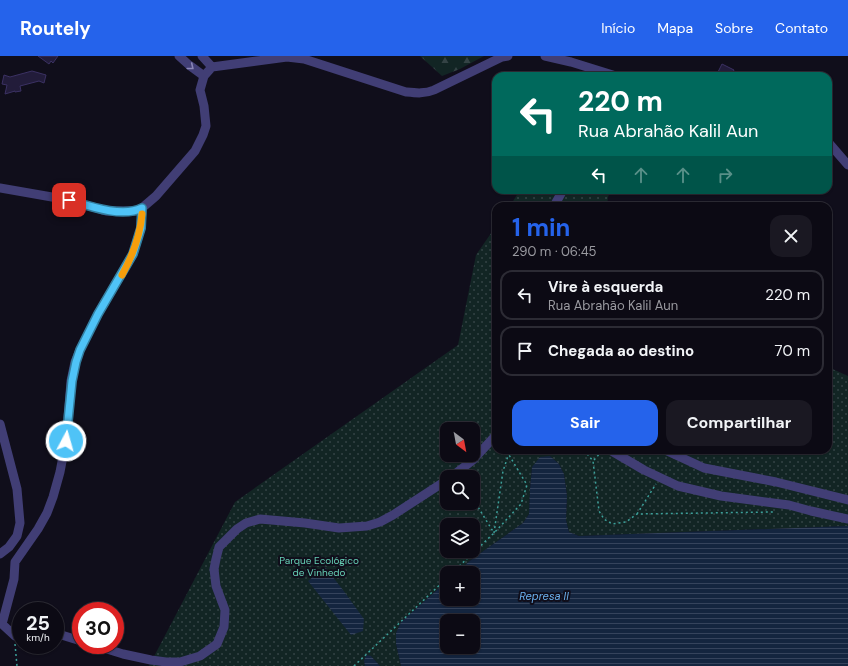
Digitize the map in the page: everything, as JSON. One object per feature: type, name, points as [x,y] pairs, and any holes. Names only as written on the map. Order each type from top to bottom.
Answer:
[{"type":"street","points":[[179,56],[204,76]]},
{"type":"street","points":[[202,56],[212,67]]},
{"type":"street","points":[[0,188],[69,200],[106,211],[136,211],[142,208],[161,191],[194,151],[203,135],[206,126],[204,106],[200,90],[204,76],[212,67],[287,58],[304,59],[406,92],[415,93],[429,92],[502,57],[508,56]]},
{"type":"street","points":[[545,56],[572,59],[606,72]]},
{"type":"street","points":[[832,147],[848,165]]},
{"type":"street","points":[[12,631],[2,624],[14,579],[15,562],[38,529],[53,498],[64,451],[72,381],[76,362],[80,350],[98,314],[133,254],[141,228],[142,208]]},
{"type":"street","points":[[0,424],[17,489],[20,523],[17,536],[9,548],[0,554]]},
{"type":"street","points":[[460,470],[474,460],[492,440]]},
{"type":"street","points":[[616,454],[678,486],[721,496],[789,505],[848,519]]},
{"type":"street","points":[[674,454],[704,468],[778,482],[848,500]]},
{"type":"street","points":[[123,654],[151,660],[180,662],[200,656],[217,644],[224,627],[225,610],[216,586],[214,569],[217,553],[219,547],[237,529],[246,523],[260,519],[339,528],[367,526],[393,516],[440,485]]},
{"type":"path","points":[[587,454],[593,461],[599,511],[604,519],[612,524],[626,522],[637,514],[660,477]]},
{"type":"path","points":[[593,461],[599,454]]},
{"type":"path","points":[[459,566],[494,533],[521,504],[527,485],[509,456]]},
{"type":"path","points":[[494,533],[503,470],[509,456]]},
{"type":"path","points":[[480,510],[494,533]]},
{"type":"path","points":[[637,514],[779,512]]},
{"type":"path","points":[[354,666],[440,585]]},
{"type":"path","points":[[17,654],[17,666]]},
{"type":"green space","points":[[420,56],[484,56],[460,69],[442,76]]},
{"type":"green space","points":[[518,194],[609,194],[607,202],[512,202]]},
{"type":"green space","name":"Parque Ecológico de Vinhedo","points":[[492,232],[492,454],[832,454],[832,369],[848,376],[848,526],[579,536],[569,532],[566,520],[567,496],[564,474],[559,464],[550,456],[532,467],[529,514],[523,523],[480,553],[480,518],[440,518],[440,558],[473,558],[464,566],[440,566],[440,587],[401,622],[396,633],[396,644],[401,666],[380,666],[371,656],[364,661],[365,666],[149,666],[235,502],[458,345],[476,255]]},
{"type":"water","name":"Represa II","points":[[550,456],[559,464],[564,474],[567,496],[566,520],[569,532],[579,536],[848,526],[848,666],[401,666],[396,644],[396,633],[401,622],[440,587],[440,606],[480,606],[480,566],[464,566],[473,558],[480,558],[480,553],[523,523],[529,514],[532,467],[540,457]]},
{"type":"water","points":[[325,567],[364,619],[363,631],[351,635],[308,581]]},
{"type":"water","points":[[366,655],[371,656],[380,666],[365,666],[364,661]]},
{"type":"building","points":[[38,56],[58,56],[53,63],[51,61],[49,64]]},
{"type":"building","points":[[722,64],[734,70],[733,72],[718,72]]},
{"type":"building","points":[[32,71],[46,75],[44,83],[39,81],[20,86],[21,91],[5,94],[7,85],[2,84],[4,75],[10,77]]},
{"type":"slow traffic","points":[[122,275],[133,254],[141,228],[142,214]]},
{"type":"route","points":[[66,441],[72,381],[76,362],[80,350],[98,314],[133,254],[141,228],[142,208],[130,212],[106,211],[69,200]]}]
